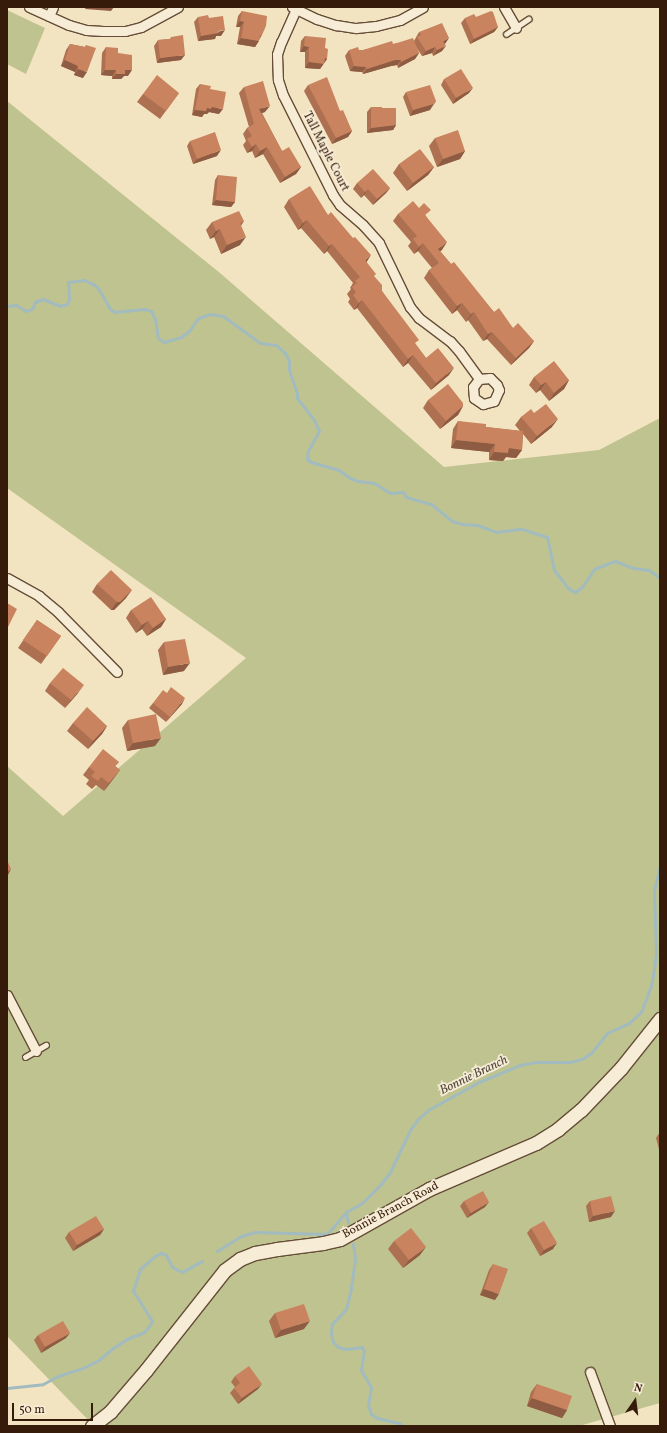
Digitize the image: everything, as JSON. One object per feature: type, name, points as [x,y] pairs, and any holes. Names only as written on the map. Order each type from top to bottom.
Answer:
[{"type":"street","points":[[29,7],[69,25],[86,30],[125,31],[141,27],[178,7]]},
{"type":"street","points":[[49,16],[53,7]]},
{"type":"street","points":[[294,8],[317,19],[336,25],[356,28],[376,26],[400,20],[423,7]]},
{"type":"street","points":[[504,7],[516,28]]},
{"type":"street","name":"Tall Maple Court","points":[[294,8],[277,54],[278,80],[283,95],[333,195],[340,205],[363,225],[379,243],[410,307],[419,318],[450,341],[459,351],[478,379]]},
{"type":"street","points":[[7,578],[39,596],[58,612],[117,672]]},
{"type":"street","points":[[7,995],[36,1051]]},
{"type":"street","name":"Bonnie Branch Road","points":[[92,1426],[110,1412],[141,1376],[225,1270],[240,1259],[277,1249],[323,1243],[340,1239],[429,1189],[536,1143],[558,1129],[581,1110],[621,1068],[660,1019]]},
{"type":"street","points":[[590,1372],[610,1426]]},
{"type":"lane","points":[[506,34],[528,20]]},
{"type":"lane","points":[[26,1058],[46,1045]]},
{"type":"green space","points":[[7,10],[45,28],[26,74],[7,64]]},
{"type":"green space","points":[[7,101],[220,273],[444,467],[599,450],[660,418],[660,1403],[579,1426],[94,1426],[7,1336],[7,766],[63,816],[246,658],[7,488]]},
{"type":"building","points":[[242,11],[267,16],[266,26],[262,35],[260,35],[259,41],[241,38],[244,22],[240,21]]},
{"type":"building","points":[[491,11],[493,12],[498,27],[474,39],[465,18],[474,14],[476,17]]},
{"type":"building","points":[[208,15],[209,18],[223,16],[225,30],[218,31],[219,33],[201,36],[198,17]]},
{"type":"building","points":[[442,23],[449,38],[443,41],[446,46],[437,50],[435,47],[426,51],[417,37],[421,35],[419,32]]},
{"type":"building","points":[[183,35],[185,55],[160,58],[158,40],[171,39],[171,37]]},
{"type":"building","points":[[305,36],[326,38],[325,48],[328,49],[327,59],[325,58],[324,64],[309,62],[309,47],[304,46]]},
{"type":"building","points":[[413,38],[419,53],[401,62],[401,60],[395,60],[367,69],[366,67],[354,66],[349,50],[358,47],[359,50],[363,50],[392,41],[393,44]]},
{"type":"building","points":[[70,44],[85,47],[86,45],[96,48],[87,72],[78,69],[78,66],[65,60]]},
{"type":"building","points":[[106,47],[118,48],[118,53],[132,55],[132,70],[125,70],[125,74],[116,74],[116,70],[105,70]]},
{"type":"building","points":[[461,69],[473,88],[456,98],[444,79]]},
{"type":"building","points":[[157,75],[179,93],[166,111],[143,94]]},
{"type":"building","points":[[327,77],[340,111],[343,110],[352,131],[336,138],[308,85]]},
{"type":"building","points":[[263,81],[270,106],[259,109],[282,151],[289,147],[301,167],[285,177],[267,147],[260,151],[256,144],[252,147],[247,139],[252,136],[247,128],[254,124],[244,87]]},
{"type":"building","points":[[200,84],[211,86],[210,89],[226,92],[223,109],[212,107],[211,109],[207,108],[206,111],[195,110]]},
{"type":"building","points":[[430,85],[436,101],[434,104],[413,110],[406,92]]},
{"type":"building","points":[[371,107],[396,108],[396,125],[371,128]]},
{"type":"building","points":[[458,130],[465,151],[443,159],[435,138]]},
{"type":"building","points":[[215,132],[221,150],[197,159],[190,141]]},
{"type":"building","points":[[420,149],[434,167],[413,183],[399,164]]},
{"type":"building","points":[[373,169],[390,188],[377,199],[368,189],[365,192],[357,183]]},
{"type":"building","points":[[218,175],[237,177],[235,202],[216,200]]},
{"type":"building","points":[[310,186],[328,215],[331,212],[353,238],[355,237],[371,255],[365,260],[376,274],[374,276],[382,285],[382,291],[419,340],[415,343],[426,358],[438,348],[454,368],[436,383],[413,355],[408,359],[362,300],[359,303],[353,295],[356,292],[352,287],[357,283],[355,281],[360,277],[332,244],[329,246],[307,220],[303,223],[289,199]]},
{"type":"building","points":[[413,201],[419,208],[424,203],[431,210],[425,215],[447,242],[438,249],[451,264],[454,262],[494,312],[499,308],[513,328],[518,323],[534,341],[516,358],[492,332],[488,334],[474,312],[471,314],[462,303],[457,306],[429,270],[439,263],[423,243],[419,247],[413,239],[417,236],[398,214]]},
{"type":"building","points":[[239,211],[244,221],[240,223],[246,237],[227,245],[220,229],[216,231],[212,222]]},
{"type":"building","points":[[554,361],[569,380],[554,393],[546,382],[541,385],[534,377]]},
{"type":"building","points":[[448,384],[463,403],[463,406],[446,421],[428,400]]},
{"type":"building","points":[[546,404],[558,419],[537,436],[521,417],[531,409],[534,413]]},
{"type":"building","points":[[458,421],[486,424],[486,427],[523,431],[522,450],[509,448],[508,453],[494,452],[495,444],[456,440]]},
{"type":"building","points":[[111,570],[132,590],[120,602],[117,602],[97,584]]},
{"type":"building","points":[[151,597],[166,619],[153,628],[148,621],[142,625],[131,610]]},
{"type":"building","points":[[7,603],[17,609],[7,629]]},
{"type":"building","points":[[37,620],[61,636],[47,656],[23,640]]},
{"type":"building","points":[[185,639],[190,663],[168,667],[164,642]]},
{"type":"building","points":[[63,668],[84,685],[71,700],[50,683]]},
{"type":"building","points":[[171,687],[185,698],[170,717],[153,703],[163,690],[167,693]]},
{"type":"building","points":[[87,707],[107,726],[93,741],[73,723]]},
{"type":"building","points":[[156,714],[161,738],[133,743],[128,720]]},
{"type":"building","points":[[103,749],[119,762],[115,766],[120,770],[109,783],[101,777],[98,781],[91,776],[95,772],[89,767]]},
{"type":"building","points":[[7,860],[11,869],[7,872]]},
{"type":"building","points":[[483,1191],[489,1202],[471,1213],[464,1201]]},
{"type":"building","points":[[611,1196],[615,1211],[593,1216],[590,1201]]},
{"type":"building","points":[[96,1216],[104,1229],[77,1245],[69,1232]]},
{"type":"building","points":[[544,1221],[557,1243],[544,1250],[531,1228]]},
{"type":"building","points":[[411,1228],[426,1247],[409,1260],[394,1241]]},
{"type":"building","points":[[493,1264],[508,1269],[499,1294],[484,1289]]},
{"type":"building","points":[[304,1304],[310,1321],[281,1330],[275,1313]]},
{"type":"building","points":[[63,1321],[70,1333],[45,1347],[38,1335]]},
{"type":"building","points":[[249,1366],[262,1384],[242,1398],[234,1388],[240,1383],[235,1376]]},
{"type":"building","points":[[537,1384],[572,1396],[567,1410],[532,1398]]},
{"type":"waterway","points":[[7,306],[16,305],[26,311],[32,309],[35,302],[43,299],[60,306],[67,304],[69,299],[68,282],[84,280],[98,288],[110,309],[115,312],[144,309],[151,311],[155,319],[158,338],[164,342],[181,337],[189,331],[198,318],[210,314],[223,316],[260,343],[276,345],[285,353],[289,361],[289,370],[297,393],[297,398],[314,420],[319,431],[308,451],[307,459],[311,462],[339,470],[350,478],[358,481],[374,483],[390,493],[403,492],[406,497],[431,504],[452,521],[462,524],[477,525],[496,532],[522,529],[547,537],[554,570],[569,589],[575,592],[582,587],[594,569],[615,561],[633,568],[649,570],[660,578]]},
{"type":"waterway","name":"Bonnie Branch","points":[[217,1251],[241,1236],[255,1232],[327,1234],[346,1212],[362,1203],[381,1184],[390,1172],[410,1130],[418,1119],[428,1110],[479,1082],[520,1065],[535,1062],[570,1062],[582,1059],[591,1053],[607,1033],[629,1023],[641,1012],[651,986],[656,953],[654,891],[660,866]]},
{"type":"waterway","points":[[346,1213],[348,1223]]},
{"type":"waterway","points":[[353,1244],[355,1259],[351,1289],[346,1309],[332,1324],[331,1334],[333,1342],[338,1347],[346,1349],[362,1347],[364,1351],[361,1370],[371,1387],[368,1405],[371,1414],[377,1418],[399,1423],[403,1426]]},
{"type":"waterway","points":[[7,1388],[43,1384],[58,1376],[85,1367],[99,1360],[127,1339],[144,1332],[152,1321],[133,1291],[140,1269],[155,1256],[161,1253],[166,1255],[172,1267],[182,1272],[202,1261]]}]
